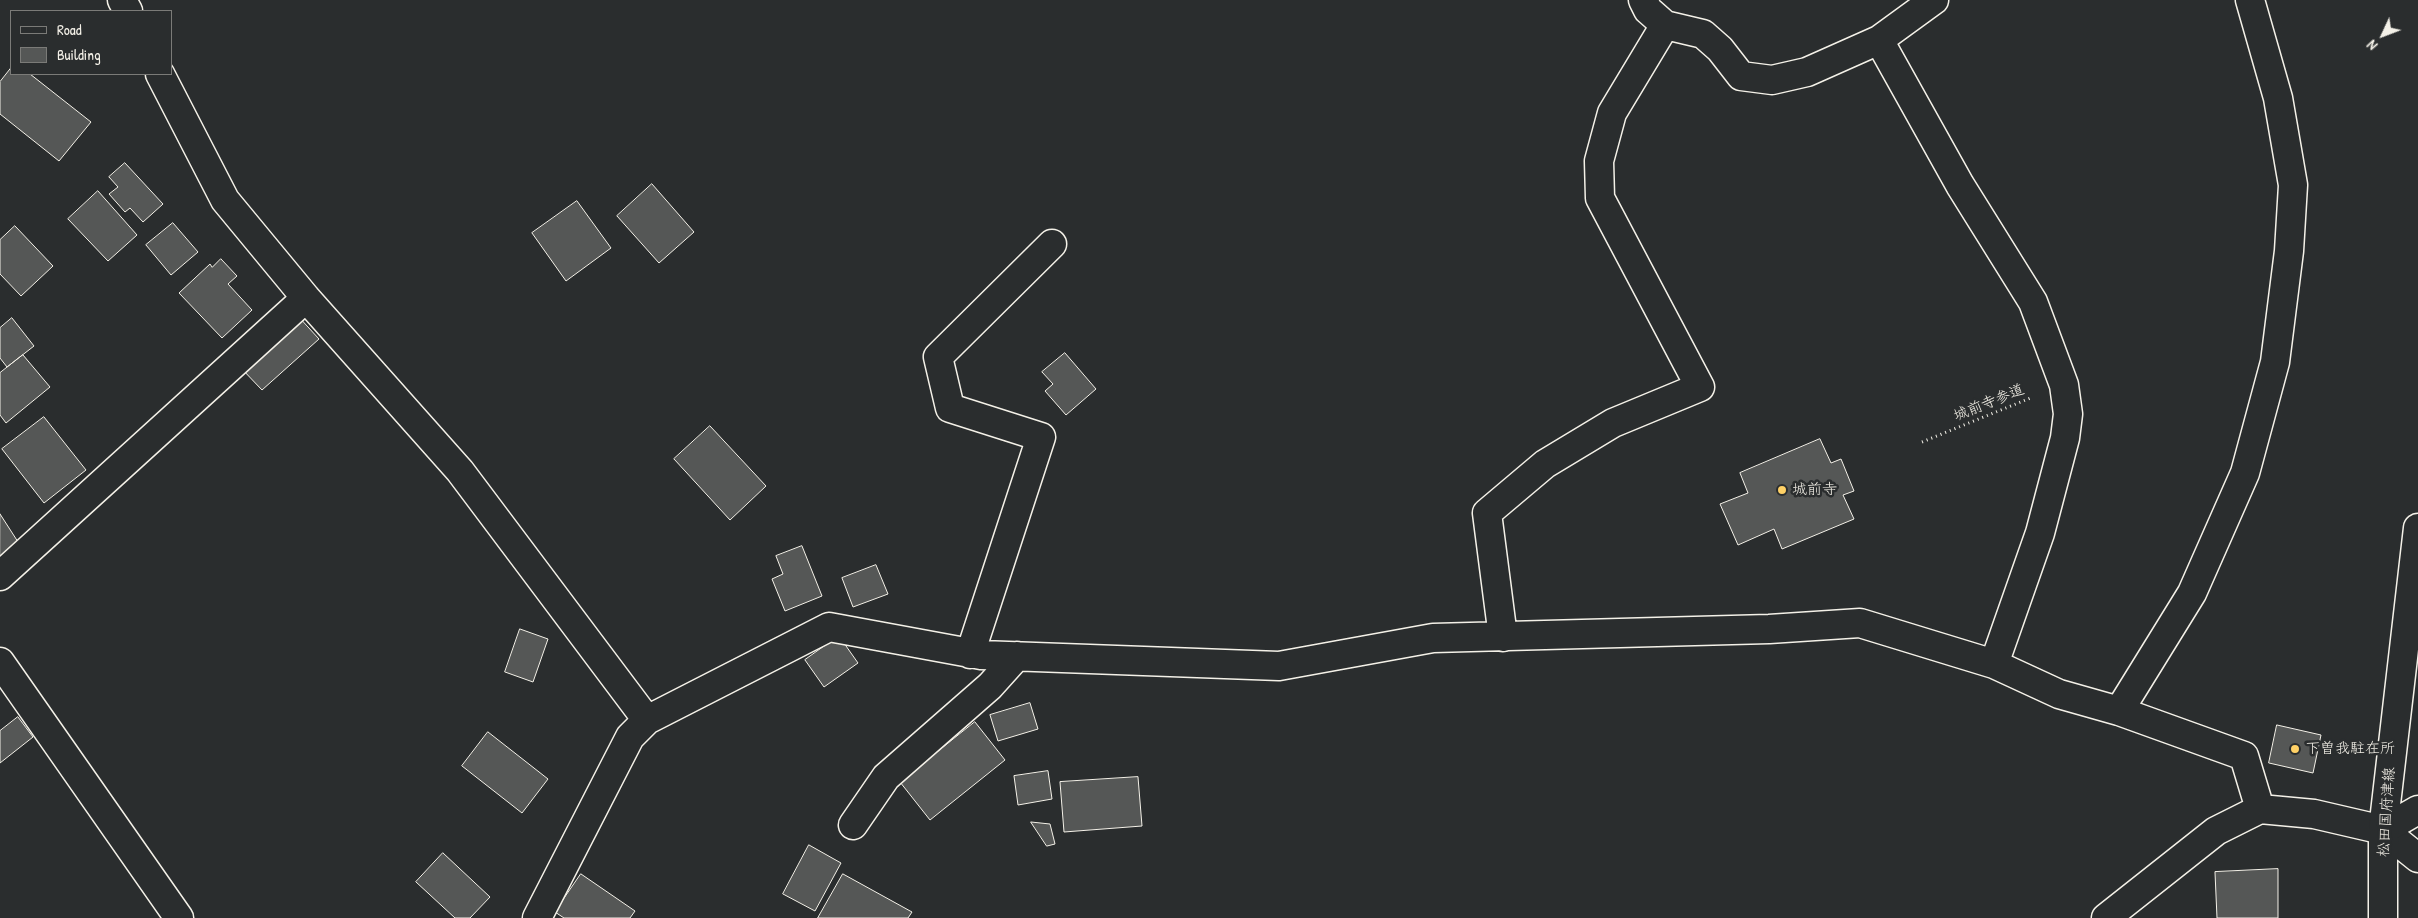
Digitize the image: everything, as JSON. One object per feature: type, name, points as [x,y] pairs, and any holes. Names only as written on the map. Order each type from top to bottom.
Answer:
[{"type":"street","points":[[1643,0],[1648,10],[1665,25],[1703,34],[1720,49],[1741,76],[1772,80],[1807,72],[1879,40],[1934,0]]},
{"type":"street","points":[[2119,711],[2192,592],[2242,482],[2275,362],[2289,251],[2293,185],[2278,98],[2250,0]]},
{"type":"street","points":[[1503,637],[1488,513],[1545,464],[1613,424],[1700,387],[1600,198],[1599,161],[1612,113],[1665,25]]},
{"type":"street","points":[[1879,40],[1960,185],[2034,302],[2064,385],[2068,414],[2065,438],[2040,533],[1994,664]]},
{"type":"street","points":[[161,75],[225,200],[306,298],[460,472],[647,720]]},
{"type":"street","points":[[970,654],[1041,437],[950,408],[938,357],[1052,244]]},
{"type":"street","points":[[0,576],[306,298]]},
{"type":"street","name":"松田国府津線","points":[[2383,918],[2383,830],[2418,528]]},
{"type":"street","points":[[536,918],[630,737],[647,720],[829,627],[970,654],[1279,666],[1433,638],[1768,629],[1860,623],[1994,664],[2059,694],[2119,711],[2244,756],[2260,809]]},
{"type":"street","points":[[853,825],[886,777],[990,686],[1017,656]]},
{"type":"street","points":[[0,662],[179,918]]},
{"type":"street","points":[[2106,918],[2216,831],[2260,809],[2314,814],[2383,830],[2418,858]]},
{"type":"street","points":[[2383,830],[2418,810]]},
{"type":"path","name":"城前寺参道","points":[[1922,442],[2064,385]]},
{"type":"building","points":[[10,69],[10,75],[31,75],[91,122],[59,161],[0,114],[0,82]]},
{"type":"building","points":[[125,163],[163,204],[143,222],[130,208],[125,212],[109,194],[118,187],[109,177]]},
{"type":"building","points":[[652,184],[694,232],[659,263],[617,216]]},
{"type":"building","points":[[98,191],[137,235],[108,261],[68,219]]},
{"type":"building","points":[[577,201],[611,248],[566,281],[532,233]]},
{"type":"building","points":[[173,223],[198,252],[171,275],[146,245]]},
{"type":"building","points":[[15,226],[53,266],[21,296],[0,274],[0,240]]},
{"type":"building","points":[[221,259],[237,276],[228,284],[252,310],[222,338],[179,293],[210,264],[212,267]]},
{"type":"building","points":[[297,315],[319,339],[262,390],[240,367]]},
{"type":"building","points":[[12,318],[34,346],[7,367],[0,358],[0,328]]},
{"type":"building","points":[[1065,353],[1096,389],[1066,415],[1045,391],[1053,384],[1042,372]]},
{"type":"building","points":[[23,355],[50,387],[6,423],[0,415],[0,373]]},
{"type":"building","points":[[44,417],[86,470],[44,503],[2,449]]},
{"type":"building","points":[[710,426],[766,486],[730,520],[674,459]]},
{"type":"building","points":[[1820,439],[1831,463],[1841,459],[1854,491],[1843,495],[1854,519],[1782,549],[1774,529],[1738,545],[1720,504],[1748,493],[1740,473]]},
{"type":"building","points":[[0,514],[20,545],[0,558]]},
{"type":"building","points":[[802,546],[822,596],[785,611],[772,579],[783,574],[776,556]]},
{"type":"building","points":[[876,565],[888,594],[853,607],[842,578]]},
{"type":"building","points":[[520,629],[548,639],[533,682],[505,672]]},
{"type":"building","points":[[839,636],[858,663],[824,687],[805,660]]},
{"type":"building","points":[[1030,703],[1038,729],[998,741],[990,715]]},
{"type":"building","points":[[18,717],[33,737],[0,763],[0,731]]},
{"type":"building","points":[[975,722],[1005,760],[930,820],[900,782]]},
{"type":"building","name":"下曽我駐在所","points":[[2277,725],[2321,735],[2313,773],[2269,763]]},
{"type":"building","points":[[488,732],[548,779],[522,813],[462,766]]},
{"type":"building","points":[[1048,771],[1052,799],[1018,805],[1014,776]]},
{"type":"building","points":[[1138,777],[1142,826],[1064,832],[1060,782]]},
{"type":"building","points":[[1031,822],[1050,824],[1055,844],[1047,846]]},
{"type":"building","points":[[809,845],[841,863],[815,911],[783,894]]},
{"type":"building","points":[[443,853],[490,897],[470,918],[455,918],[416,882]]},
{"type":"building","points":[[2278,869],[2278,918],[2217,918],[2215,872]]},
{"type":"building","points":[[581,874],[635,911],[630,918],[564,918],[555,912]]},
{"type":"building","points":[[843,874],[912,912],[908,918],[818,918]]},
{"type":"place","name":"城前寺","points":[[1782,490]]},
{"type":"place","name":"下曽我駐在所","points":[[2295,749]]}]
